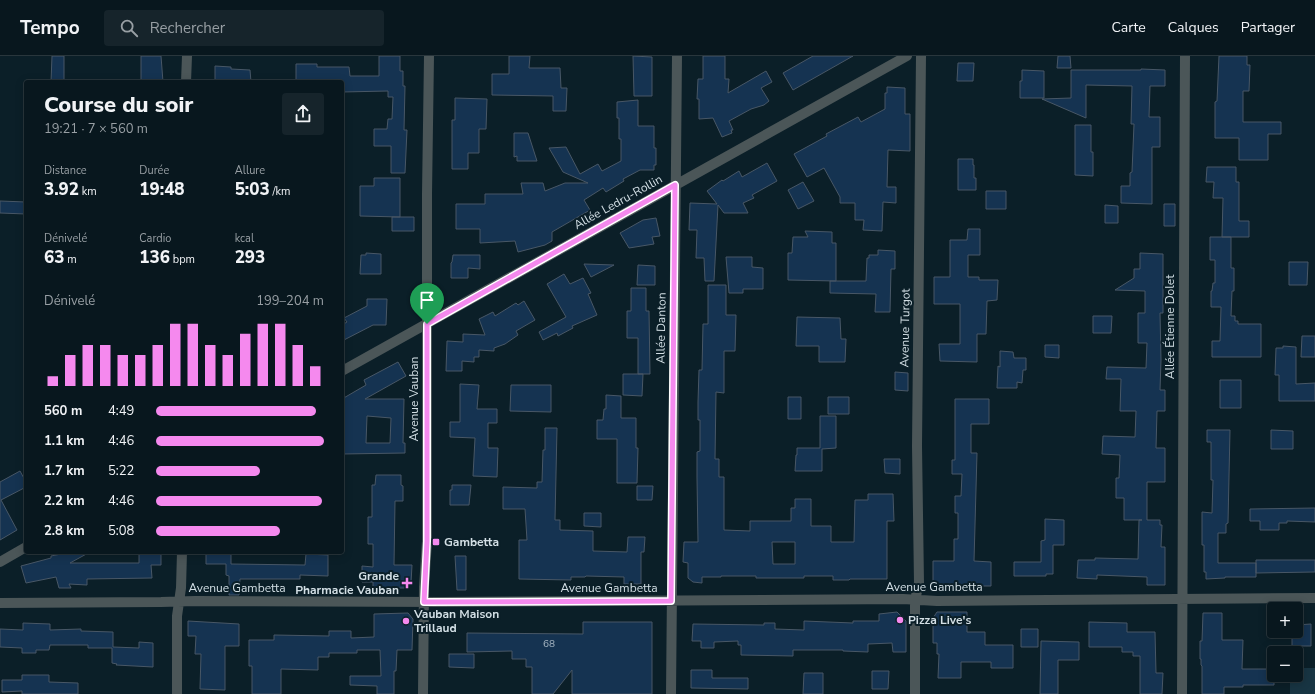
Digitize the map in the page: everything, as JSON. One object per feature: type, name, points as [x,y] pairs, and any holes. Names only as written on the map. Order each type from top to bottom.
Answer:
[{"type":"street","points":[[186,80],[187,56]]},
{"type":"street","name":"Avenue Vauban","points":[[424,694],[424,602],[427,541],[429,56]]},
{"type":"street","name":"Allée Danton","points":[[671,694],[676,56]]},
{"type":"street","name":"Allée Ledru-Rollin","points":[[344,370],[907,56]]},
{"type":"street","name":"Avenue Turgot","points":[[915,694],[915,600],[919,583],[917,446],[921,56]]},
{"type":"street","name":"Allée Étienne Dolet","points":[[1182,694],[1185,56]]},
{"type":"street","points":[[0,562],[24,548]]},
{"type":"street","points":[[177,694],[177,616],[181,588],[182,554]]},
{"type":"street","name":"Avenue Gambetta","points":[[0,603],[937,601],[1315,598]]},
{"type":"shaded area","points":[[1303,668],[1315,668],[1315,694],[1290,694],[1290,682],[1303,682]]},
{"type":"building","points":[[52,56],[64,56],[64,80],[51,80]]},
{"type":"building","points":[[141,56],[161,56],[163,80],[141,80]]},
{"type":"building","points":[[379,56],[400,56],[400,71],[403,71],[403,86],[405,86],[404,130],[407,130],[405,173],[391,173],[391,146],[374,146],[374,129],[387,129],[388,119],[392,119],[393,97],[388,97],[388,91],[344,92],[344,80],[296,80],[296,64],[317,64],[317,67],[349,67],[350,76],[379,76]]},
{"type":"building","points":[[509,56],[530,56],[529,68],[560,68],[561,88],[567,88],[566,111],[553,111],[553,96],[492,95],[492,74],[509,74]]},
{"type":"building","points":[[633,56],[652,57],[652,96],[634,96]]},
{"type":"building","points":[[703,56],[725,56],[725,79],[729,79],[728,93],[766,71],[772,82],[761,88],[769,101],[764,105],[751,109],[729,121],[733,130],[731,130],[732,133],[722,137],[713,118],[699,119],[699,99],[697,99],[698,79],[703,79]]},
{"type":"building","points":[[813,56],[853,56],[793,90],[783,73]]},
{"type":"building","points":[[1058,56],[1070,56],[1071,68],[1057,68]]},
{"type":"building","points":[[1219,56],[1247,56],[1247,65],[1250,65],[1249,91],[1243,91],[1243,122],[1281,122],[1281,134],[1268,134],[1268,160],[1239,160],[1239,138],[1215,138],[1215,102],[1217,101]]},
{"type":"building","points":[[958,63],[974,63],[973,81],[957,81]]},
{"type":"building","points":[[215,66],[250,70],[251,80],[215,80]]},
{"type":"building","points":[[1022,70],[1044,71],[1044,98],[1020,98],[1020,81],[1022,81]]},
{"type":"building","points":[[1071,70],[1165,70],[1165,86],[1150,86],[1149,117],[1160,117],[1160,147],[1152,147],[1152,204],[1121,203],[1121,186],[1130,186],[1130,173],[1132,172],[1134,124],[1131,124],[1132,86],[1086,85],[1086,118],[1042,99],[1071,98]]},
{"type":"building","points":[[887,87],[905,88],[905,114],[910,114],[910,151],[888,150],[887,187],[896,187],[896,203],[883,202],[882,231],[863,230],[864,220],[855,220],[855,203],[840,203],[840,197],[824,168],[807,177],[794,154],[827,136],[826,134],[858,117],[861,122],[885,109],[885,93],[887,93]]},
{"type":"building","points":[[455,98],[487,99],[486,129],[479,129],[479,153],[468,153],[468,169],[452,169],[452,120],[455,120]]},
{"type":"building","points":[[638,100],[638,126],[654,126],[656,165],[654,165],[654,170],[640,170],[623,179],[624,181],[606,192],[603,188],[584,200],[590,210],[552,232],[552,241],[545,245],[518,252],[515,241],[480,243],[480,229],[456,229],[456,204],[485,204],[485,194],[523,194],[521,183],[543,183],[545,191],[565,183],[588,183],[563,172],[549,148],[566,147],[580,174],[598,164],[602,171],[621,161],[621,139],[619,139],[617,102]]},
{"type":"building","points":[[1075,125],[1091,125],[1093,176],[1075,175]]},
{"type":"building","points":[[514,133],[528,133],[537,161],[517,161],[517,156],[514,157]]},
{"type":"building","points":[[958,159],[973,159],[976,190],[958,190]]},
{"type":"building","points":[[767,163],[777,181],[752,195],[754,198],[743,203],[748,213],[724,213],[718,205],[714,281],[705,281],[704,258],[696,258],[697,230],[689,230],[690,203],[717,204],[707,191],[722,180],[723,181],[739,171],[742,177]]},
{"type":"building","points":[[1207,167],[1236,167],[1236,182],[1239,182],[1239,221],[1249,221],[1249,237],[1222,237],[1223,198],[1213,198],[1214,182],[1206,182]]},
{"type":"building","points":[[374,178],[400,178],[400,217],[360,216],[360,186],[374,186]]},
{"type":"building","points":[[803,182],[814,201],[798,209],[788,190]]},
{"type":"building","points":[[986,191],[1006,191],[1006,209],[986,209]]},
{"type":"building","points":[[0,201],[24,202],[24,214],[0,213]]},
{"type":"building","points":[[1164,204],[1175,204],[1175,226],[1164,226]]},
{"type":"building","points":[[1105,205],[1118,206],[1118,223],[1105,223]]},
{"type":"building","points":[[392,217],[414,217],[414,231],[392,231]]},
{"type":"building","points":[[656,218],[660,236],[652,237],[654,244],[629,248],[620,233],[643,220]]},
{"type":"building","points":[[968,229],[980,229],[980,255],[968,255],[968,277],[979,277],[979,280],[998,280],[997,300],[987,301],[986,334],[977,334],[977,362],[940,361],[939,344],[960,344],[960,304],[934,304],[934,277],[950,277],[950,240],[967,240]]},
{"type":"building","points":[[805,231],[832,232],[832,243],[836,243],[836,281],[788,280],[788,253],[792,253],[793,237],[808,237]]},
{"type":"building","points":[[1210,237],[1231,237],[1231,268],[1234,268],[1234,291],[1232,291],[1231,316],[1235,316],[1235,321],[1238,321],[1238,324],[1261,324],[1261,357],[1212,357],[1212,341],[1220,341],[1221,307],[1211,307],[1211,291],[1213,283],[1215,283],[1215,260],[1210,260]]},
{"type":"building","points":[[878,250],[895,251],[895,269],[891,269],[890,312],[875,312],[876,294],[830,293],[830,281],[866,281],[867,258],[869,258],[869,255],[878,255]]},
{"type":"building","points":[[366,253],[381,254],[381,274],[360,274],[361,255],[366,255]]},
{"type":"building","points":[[1140,253],[1163,254],[1163,313],[1160,313],[1160,390],[1165,390],[1165,411],[1157,411],[1156,448],[1165,448],[1165,482],[1147,482],[1147,520],[1160,520],[1160,525],[1162,525],[1161,547],[1165,547],[1165,585],[1147,585],[1147,577],[1097,575],[1097,579],[1077,578],[1078,560],[1095,560],[1095,558],[1138,559],[1139,520],[1124,520],[1124,498],[1116,498],[1116,478],[1119,478],[1120,455],[1102,454],[1103,436],[1135,437],[1136,411],[1120,411],[1121,379],[1106,379],[1107,367],[1146,368],[1147,343],[1138,343],[1138,313],[1145,313],[1145,291],[1115,290],[1134,278],[1134,269],[1140,269]]},
{"type":"building","points":[[453,255],[480,255],[480,269],[468,268],[468,278],[451,278],[451,263]]},
{"type":"building","points":[[726,257],[752,257],[752,267],[763,268],[763,289],[743,289],[743,293],[729,293]]},
{"type":"building","points":[[1289,262],[1308,262],[1307,285],[1289,285]]},
{"type":"building","points":[[584,264],[614,265],[591,277]]},
{"type":"building","points":[[638,265],[655,266],[655,285],[637,285]]},
{"type":"building","points":[[564,274],[570,284],[583,278],[591,293],[588,294],[597,315],[572,326],[573,328],[558,336],[557,333],[543,340],[539,332],[566,317],[547,284]]},
{"type":"building","points":[[708,285],[726,285],[726,315],[736,315],[735,351],[724,351],[724,393],[716,392],[715,459],[719,459],[719,477],[724,477],[724,530],[750,531],[750,521],[791,521],[791,508],[795,508],[795,499],[811,499],[811,526],[831,526],[831,542],[854,542],[855,500],[868,500],[868,494],[893,494],[894,521],[887,521],[887,579],[833,580],[833,576],[804,576],[804,578],[756,578],[756,576],[721,576],[702,577],[702,583],[693,582],[688,578],[688,563],[683,562],[684,542],[698,542],[697,452],[700,451],[700,420],[698,420],[699,370],[702,370],[703,324],[708,324]],"holes":[[[772,542],[795,542],[795,564],[773,564]]]},
{"type":"building","points":[[631,288],[646,288],[646,311],[649,311],[650,374],[638,374],[638,338],[627,338],[627,311],[631,311]]},
{"type":"building","points":[[367,299],[387,299],[386,325],[373,325],[344,340],[344,324],[347,322],[344,318],[367,306]]},
{"type":"building","points":[[524,301],[535,320],[516,331],[518,335],[505,344],[494,348],[494,351],[479,350],[479,357],[474,357],[474,362],[462,361],[462,371],[446,371],[447,341],[463,342],[463,334],[485,335],[479,319],[493,312],[495,316],[516,303],[518,305]]},
{"type":"building","points":[[1093,316],[1112,316],[1111,333],[1093,333]]},
{"type":"building","points":[[797,317],[840,318],[841,339],[846,339],[845,362],[819,362],[819,346],[796,346]]},
{"type":"building","points":[[1302,336],[1315,336],[1315,357],[1301,357]]},
{"type":"building","points":[[1045,345],[1059,345],[1059,358],[1045,357]]},
{"type":"building","points":[[1283,346],[1296,347],[1296,384],[1315,383],[1315,401],[1279,401],[1279,375],[1275,375],[1276,348],[1283,348]]},
{"type":"building","points":[[1000,351],[1013,352],[1014,358],[1026,358],[1026,370],[1023,370],[1022,383],[1017,382],[1017,388],[997,388],[998,366],[1000,367]]},
{"type":"building","points":[[398,362],[406,376],[365,399],[404,399],[403,443],[405,443],[405,453],[344,454],[344,398],[366,385],[364,380]],"holes":[[[367,416],[391,418],[390,443],[366,443]]]},
{"type":"building","points":[[895,372],[908,373],[908,391],[895,390]]},
{"type":"building","points":[[623,374],[643,374],[642,396],[623,395]]},
{"type":"building","points":[[1220,380],[1241,380],[1241,408],[1220,408]]},
{"type":"building","points":[[460,384],[479,385],[477,409],[497,409],[497,423],[488,423],[488,448],[498,448],[497,477],[473,476],[475,438],[450,437],[450,422],[460,422]]},
{"type":"building","points":[[511,385],[551,385],[551,412],[510,411]]},
{"type":"building","points":[[606,395],[621,396],[621,418],[636,418],[636,448],[638,448],[637,483],[617,483],[617,439],[597,439],[597,420],[603,420],[604,409],[606,409]]},
{"type":"building","points":[[788,397],[801,397],[801,419],[788,419]]},
{"type":"building","points":[[828,397],[849,397],[849,414],[828,414]]},
{"type":"building","points":[[955,399],[989,399],[989,424],[971,424],[971,453],[977,453],[974,561],[991,562],[991,586],[937,586],[933,581],[933,561],[954,561],[954,539],[958,539],[958,513],[955,513],[955,496],[961,496],[962,474],[952,474],[952,460],[955,460]]},
{"type":"building","points":[[820,416],[836,416],[836,448],[822,449],[822,471],[795,471],[797,448],[820,448]]},
{"type":"building","points":[[545,428],[557,428],[555,520],[560,520],[560,530],[593,531],[593,551],[627,552],[628,537],[645,537],[644,552],[641,552],[641,584],[624,584],[624,577],[586,576],[571,577],[571,580],[519,579],[519,540],[527,540],[525,509],[503,509],[503,487],[537,488],[537,482],[542,482],[543,450],[545,450]]},
{"type":"building","points":[[1207,430],[1230,430],[1228,523],[1226,524],[1226,533],[1218,533],[1218,563],[1256,563],[1256,577],[1225,577],[1206,579],[1206,572],[1204,572],[1204,545],[1202,545],[1202,512],[1212,513],[1213,480],[1211,480],[1211,442],[1207,442]]},
{"type":"building","points":[[1271,430],[1293,431],[1293,449],[1271,449]]},
{"type":"building","points":[[884,459],[900,459],[900,474],[885,473]]},
{"type":"building","points":[[20,471],[24,478],[24,488],[1,500],[17,530],[0,540],[0,482]]},
{"type":"building","points":[[376,475],[401,475],[403,501],[395,501],[394,565],[412,565],[411,583],[407,588],[373,588],[373,582],[362,582],[362,566],[373,567],[373,544],[368,544],[368,517],[372,517],[372,485],[375,485]]},
{"type":"building","points":[[452,485],[471,485],[469,505],[450,505],[450,490],[452,490]]},
{"type":"building","points":[[637,486],[653,486],[652,500],[637,500]]},
{"type":"building","points":[[1315,508],[1315,522],[1287,521],[1287,523],[1279,523],[1279,530],[1260,530],[1260,521],[1250,521],[1250,509]]},
{"type":"building","points":[[584,513],[601,513],[601,527],[584,526]]},
{"type":"building","points":[[1045,519],[1064,520],[1064,545],[1053,545],[1053,574],[1046,574],[1046,576],[1014,576],[1014,562],[1041,562],[1041,541],[1045,540]]},
{"type":"building","points":[[61,554],[86,554],[70,563],[139,563],[139,554],[161,554],[161,565],[151,565],[152,578],[87,579],[87,585],[69,584],[71,588],[59,588],[56,577],[26,583],[21,566],[51,558],[51,556]]},
{"type":"building","points":[[206,554],[231,554],[231,564],[305,565],[306,554],[328,555],[328,576],[300,575],[300,579],[240,579],[239,595],[229,595],[229,576],[226,575],[226,564],[206,564]]},
{"type":"building","points":[[455,556],[466,556],[466,590],[457,590]]},
{"type":"building","points":[[1256,560],[1315,560],[1315,572],[1256,573]]},
{"type":"building","points":[[897,612],[906,621],[906,652],[893,652],[892,643],[868,644],[868,652],[843,650],[793,650],[793,656],[741,655],[741,645],[738,645],[738,641],[714,642],[714,648],[701,648],[701,641],[692,641],[693,624],[764,625],[764,623],[775,623],[775,629],[804,630],[804,621],[853,623],[853,621],[879,621],[879,614]]},
{"type":"building","points":[[937,612],[967,612],[967,632],[985,632],[985,645],[1013,645],[1013,668],[991,668],[991,662],[961,662],[961,678],[938,678],[939,654],[937,654],[937,643],[933,643],[933,618]]},
{"type":"building","points":[[408,613],[413,619],[412,650],[397,650],[396,671],[394,671],[394,694],[377,694],[377,686],[350,685],[350,676],[381,676],[380,650],[357,650],[357,653],[329,653],[329,657],[318,657],[318,670],[281,669],[281,694],[252,694],[252,666],[249,666],[249,640],[274,640],[274,635],[329,636],[329,631],[351,631],[351,638],[374,637],[374,614]]},
{"type":"building","points":[[1203,613],[1222,613],[1222,640],[1243,640],[1242,669],[1267,669],[1267,682],[1274,682],[1274,685],[1243,685],[1243,687],[1224,687],[1224,694],[1202,694],[1200,641],[1202,641]]},
{"type":"building","points":[[188,621],[239,624],[239,646],[225,646],[225,690],[200,689],[201,654],[195,654],[196,636],[188,636]]},
{"type":"building","points":[[583,622],[652,622],[652,694],[572,694],[572,670],[553,694],[532,694],[532,667],[526,667],[526,659],[512,659],[512,651],[467,652],[467,633],[583,634]]},
{"type":"building","points":[[1089,622],[1127,623],[1127,632],[1155,632],[1156,673],[1163,673],[1162,694],[1140,694],[1140,656],[1133,656],[1133,652],[1122,652],[1122,647],[1089,647]]},
{"type":"building","points":[[23,623],[50,624],[50,630],[81,629],[81,631],[113,632],[113,647],[139,648],[139,642],[153,643],[153,667],[116,665],[117,664],[112,663],[112,648],[88,648],[88,645],[50,645],[49,650],[36,650],[36,653],[22,653],[22,648],[0,647],[0,629],[23,630]]},
{"type":"building","points":[[1311,624],[1311,646],[1292,646],[1292,638],[1303,638],[1303,625]]},
{"type":"building","points":[[1021,629],[1038,629],[1038,647],[1021,647]]},
{"type":"building","points":[[1041,641],[1079,642],[1079,660],[1058,660],[1058,694],[1040,694]]},
{"type":"building","points":[[449,654],[474,654],[474,668],[449,667]]},
{"type":"building","points":[[691,670],[712,670],[712,678],[748,678],[748,689],[691,688]]},
{"type":"building","points":[[872,671],[889,671],[888,689],[872,689]]},
{"type":"building","points":[[804,673],[823,673],[823,694],[803,694]]},
{"type":"building","points":[[22,675],[49,675],[49,682],[78,683],[78,694],[22,694],[22,691],[2,692],[2,680],[22,680]]},
{"type":"place","name":"Gambetta","points":[[436,542]]},
{"type":"place","name":"Grande Pharmacie Vauban","points":[[407,583]]},
{"type":"place","name":"Pizza Live's","points":[[900,620]]},
{"type":"place","name":"Vauban Maison Trillaud","points":[[406,621]]},
{"type":"route","points":[[675,185],[671,601],[424,602],[427,541],[427,324],[675,185]]}]
